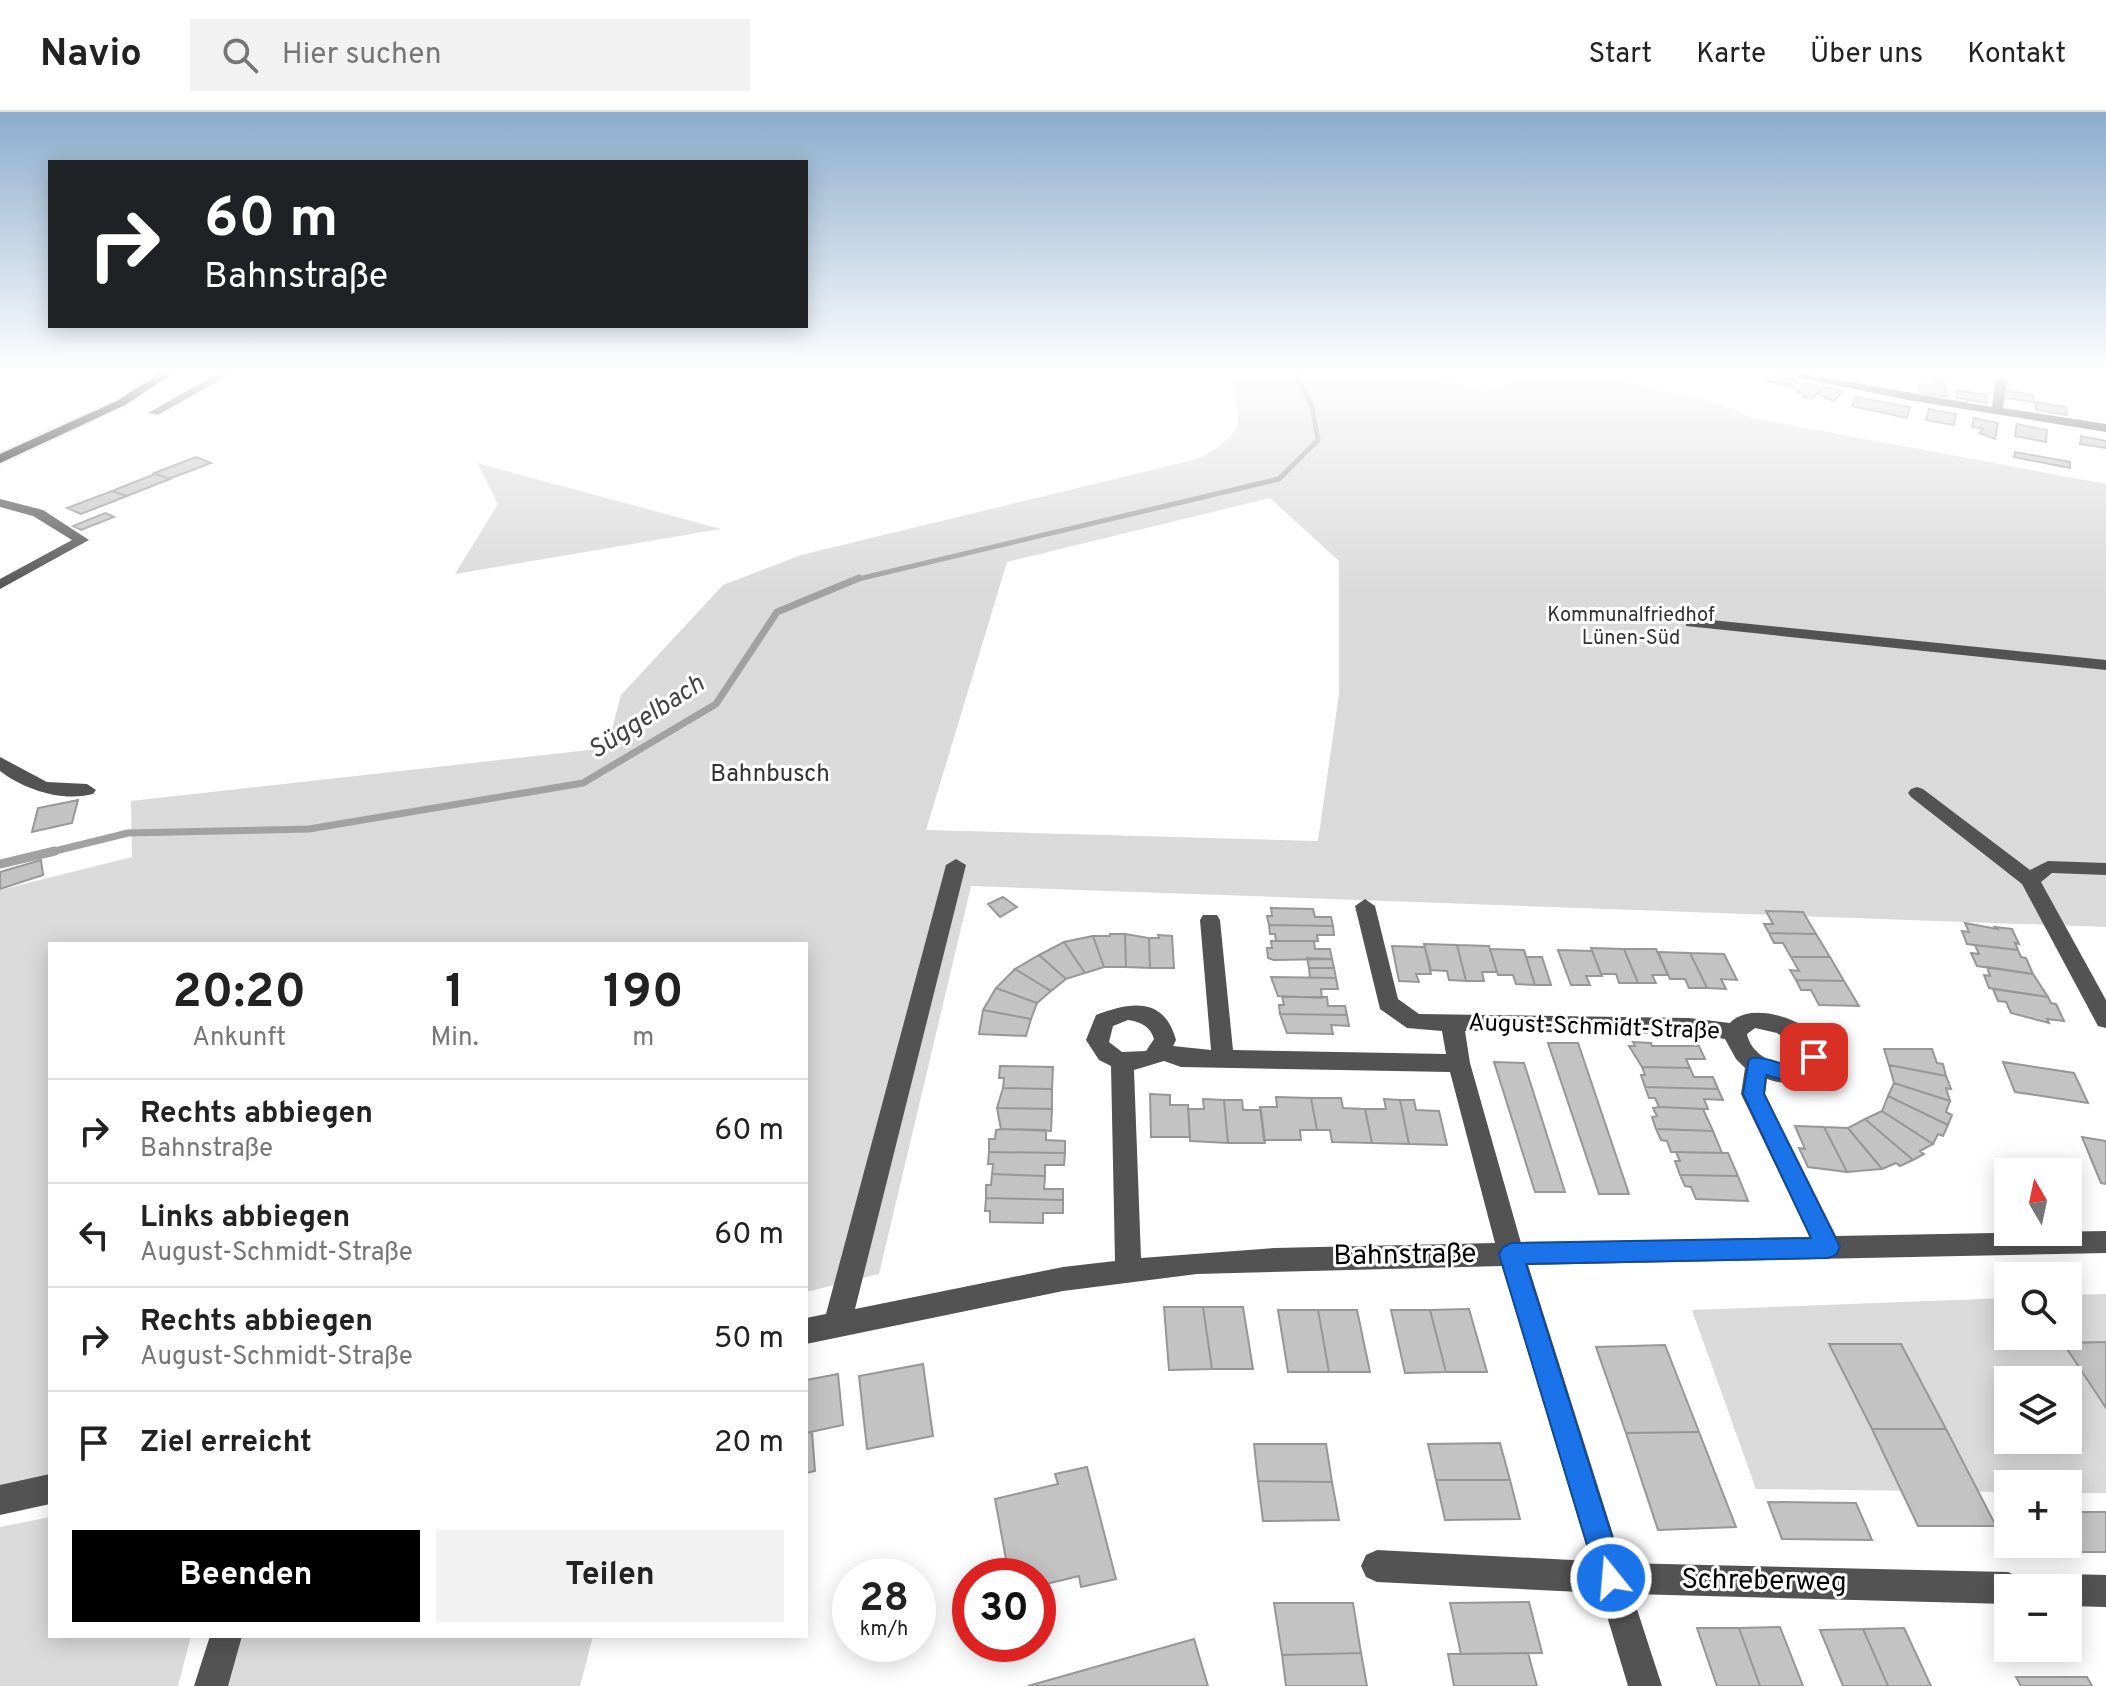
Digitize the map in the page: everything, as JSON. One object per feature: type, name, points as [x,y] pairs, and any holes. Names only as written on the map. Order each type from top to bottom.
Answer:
[{"type":"main road","points":[[0,459],[29,445]]},
{"type":"street","points":[[0,503],[38,513],[82,540],[0,585]]},
{"type":"street","points":[[1691,623],[2106,665]]},
{"type":"street","points":[[0,762],[11,772],[57,792],[87,790]]},
{"type":"street","points":[[1917,793],[2030,880],[2106,1020]]},
{"type":"street","points":[[837,1325],[956,865]]},
{"type":"street","points":[[2030,880],[2048,867],[2106,869]]},
{"type":"street","name":"August-Schmidt-Straße","points":[[1365,906],[1388,1003],[1415,1022],[1689,1026],[1735,1032]]},
{"type":"street","points":[[1210,920],[1223,1059]]},
{"type":"street","points":[[1129,1271],[1125,1231],[1122,1062],[1101,1049],[1097,1040],[1104,1021],[1127,1012],[1155,1020],[1163,1029],[1165,1040],[1161,1051]]},
{"type":"street","name":"August-Schmidt-Straße","points":[[1771,1020],[1802,1036],[1811,1046],[1814,1057],[1811,1066],[1802,1072],[1788,1074],[1757,1065],[1739,1049],[1735,1032],[1742,1024],[1771,1020]]},
{"type":"street","name":"August-Schmidt-Straße","points":[[1452,1023],[1459,1063],[1511,1254],[1645,1686]]},
{"type":"street","name":"August-Schmidt-Straße","points":[[1122,1062],[1144,1061],[1161,1051],[1181,1058],[1459,1063]]},
{"type":"street","points":[[1757,1065],[1753,1094],[1828,1247]]},
{"type":"street","name":"Bahnstraße","points":[[808,1331],[1063,1279],[1274,1259],[2106,1242]]},
{"type":"street","points":[[0,1500],[48,1489]]},
{"type":"street","name":"Schreberweg","points":[[1377,1566],[1611,1578],[1994,1588]]},
{"type":"street","points":[[2082,1590],[2106,1591]]},
{"type":"street","points":[[211,1686],[225,1638]]},
{"type":"green space","points":[[1220,445],[1899,445],[2106,484],[2106,927],[971,886],[879,1274],[808,1292],[808,942],[48,942],[48,1478],[0,1489],[0,890],[132,857],[131,801],[607,748],[621,695],[723,585],[801,555],[1197,459]],"holes":[[[1270,498],[1339,561],[1339,694],[1318,841],[926,830],[1007,562]]]},
{"type":"green space","points":[[477,463],[721,529],[455,574],[498,504]]},
{"type":"green space","points":[[2106,1294],[2106,1493],[2082,1493],[2082,1470],[1994,1470],[1994,1492],[1756,1489],[1692,1310],[1994,1299],[1994,1350],[2082,1350],[2082,1295]]},
{"type":"green space","points":[[48,1517],[48,1638],[190,1638],[178,1686],[0,1686],[0,1527]]},
{"type":"green space","points":[[240,1638],[592,1638],[580,1686],[227,1686]]},
{"type":"building","points":[[2015,452],[2070,462],[2070,468],[2014,457]]},
{"type":"building","points":[[196,457],[211,463],[169,479],[154,473]]},
{"type":"building","points":[[155,474],[170,479],[127,496],[112,491]]},
{"type":"building","points":[[112,491],[127,496],[81,514],[67,508]]},
{"type":"building","points":[[105,513],[114,517],[81,530],[73,526]]},
{"type":"building","points":[[78,800],[72,823],[32,832],[38,808]]},
{"type":"building","points":[[41,860],[43,875],[0,889],[0,872]]},
{"type":"building","points":[[1003,897],[1017,907],[1000,917],[988,904]]},
{"type":"building","points":[[1271,908],[1313,909],[1315,917],[1331,917],[1333,926],[1269,925],[1267,916],[1272,916]]},
{"type":"building","points":[[1766,911],[1803,912],[1816,934],[1769,933],[1764,924],[1773,924]]},
{"type":"building","points":[[1965,923],[2012,929],[2019,944],[2015,943],[2018,950],[1967,944],[1962,931],[1969,932]]},
{"type":"building","points":[[1269,925],[1333,926],[1334,935],[1317,935],[1318,941],[1276,941],[1275,934],[1270,934]]},
{"type":"building","points":[[1769,933],[1816,934],[1830,957],[1791,957],[1783,943],[1774,943]]},
{"type":"building","points":[[1125,934],[1126,967],[1104,967],[1093,936]]},
{"type":"building","points":[[1125,934],[1149,938],[1150,968],[1126,967]]},
{"type":"building","points":[[1158,935],[1172,936],[1174,968],[1150,968],[1149,938],[1159,938]]},
{"type":"building","points":[[1093,936],[1104,967],[1085,973],[1064,942]]},
{"type":"building","points":[[1271,941],[1314,941],[1315,949],[1330,949],[1332,959],[1274,960],[1268,958],[1267,948],[1272,948]]},
{"type":"building","points":[[1064,942],[1085,973],[1066,979],[1039,955]]},
{"type":"building","points":[[1424,944],[1457,945],[1466,981],[1449,980],[1447,971],[1431,970]]},
{"type":"building","points":[[1457,945],[1489,946],[1497,972],[1482,972],[1484,981],[1466,981]]},
{"type":"building","points":[[1975,945],[2018,950],[2021,957],[2026,958],[2033,974],[1977,966],[1971,953],[1979,954]]},
{"type":"building","points":[[1392,946],[1425,947],[1431,974],[1416,974],[1419,982],[1399,981]]},
{"type":"building","points":[[1591,948],[1624,949],[1638,983],[1619,983],[1616,974],[1601,974]]},
{"type":"building","points":[[1490,949],[1524,950],[1535,985],[1516,984],[1513,975],[1498,975]]},
{"type":"building","points":[[1624,949],[1656,949],[1668,975],[1652,975],[1656,983],[1638,983]]},
{"type":"building","points":[[1558,950],[1592,951],[1602,976],[1586,976],[1590,985],[1571,985]]},
{"type":"building","points":[[1658,952],[1690,953],[1707,988],[1689,988],[1685,979],[1670,979]]},
{"type":"building","points":[[1690,953],[1724,954],[1737,980],[1721,979],[1726,989],[1707,988]]},
{"type":"building","points":[[1039,955],[1066,979],[1051,991],[1015,969]]},
{"type":"building","points":[[1526,957],[1542,957],[1551,985],[1535,985]]},
{"type":"building","points":[[1791,957],[1830,957],[1844,981],[1796,980],[1790,970],[1799,971]]},
{"type":"building","points":[[1307,958],[1332,959],[1334,968],[1309,968]]},
{"type":"building","points":[[1987,967],[2033,974],[2048,997],[1989,988],[1984,975],[1990,976]]},
{"type":"building","points":[[1309,968],[1334,968],[1336,978],[1310,978]]},
{"type":"building","points":[[1015,969],[1051,991],[1037,1003],[996,988]]},
{"type":"building","points":[[1271,977],[1336,978],[1338,989],[1321,989],[1322,998],[1278,996]]},
{"type":"building","points":[[1796,980],[1844,981],[1859,1006],[1819,1005],[1811,990],[1801,990]]},
{"type":"building","points":[[996,988],[1037,1003],[1031,1019],[983,1010]]},
{"type":"building","points":[[1993,989],[2048,997],[2051,1003],[2056,1004],[2064,1021],[2047,1019],[2049,1023],[2011,1013],[2006,1002],[1998,1001]]},
{"type":"building","points":[[1282,997],[1327,997],[1328,1006],[1345,1006],[1347,1015],[1280,1014],[1279,1005],[1284,1005]]},
{"type":"building","points":[[983,1010],[1031,1019],[1026,1036],[979,1034]]},
{"type":"building","points":[[1280,1014],[1347,1015],[1349,1026],[1331,1025],[1333,1034],[1287,1033]]},
{"type":"building","points":[[1633,1042],[1651,1043],[1652,1046],[1699,1046],[1705,1059],[1686,1059],[1690,1068],[1642,1067],[1629,1046],[1635,1046]]},
{"type":"building","points":[[1548,1043],[1578,1043],[1629,1194],[1599,1194]]},
{"type":"building","points":[[1884,1049],[1932,1049],[1937,1063],[1943,1064],[1946,1076],[1889,1065]]},
{"type":"building","points":[[1494,1062],[1524,1063],[1565,1192],[1535,1192]]},
{"type":"building","points":[[2003,1062],[2074,1073],[2088,1103],[2015,1092]]},
{"type":"building","points":[[1889,1065],[1946,1076],[1951,1089],[1946,1088],[1950,1101],[1894,1083]]},
{"type":"building","points":[[1000,1066],[1053,1067],[1052,1089],[1003,1088],[1004,1078],[999,1078]]},
{"type":"building","points":[[1642,1067],[1690,1068],[1694,1077],[1713,1077],[1718,1089],[1645,1087]]},
{"type":"building","points":[[1894,1083],[1950,1101],[1946,1112],[1952,1115],[1948,1125],[1888,1096]]},
{"type":"building","points":[[1645,1087],[1718,1089],[1723,1100],[1704,1099],[1708,1109],[1659,1107],[1655,1098],[1649,1098]]},
{"type":"building","points":[[1003,1088],[1052,1089],[1052,1109],[997,1108]]},
{"type":"building","points":[[1150,1094],[1170,1095],[1170,1105],[1188,1105],[1190,1137],[1151,1137]]},
{"type":"building","points":[[1888,1096],[1948,1125],[1943,1136],[1938,1134],[1933,1144],[1882,1111]]},
{"type":"building","points":[[1276,1097],[1311,1098],[1317,1130],[1300,1130],[1301,1140],[1264,1140],[1260,1107],[1277,1107]]},
{"type":"building","points":[[1311,1098],[1341,1098],[1343,1108],[1365,1109],[1372,1143],[1332,1142],[1330,1130],[1317,1130]]},
{"type":"building","points":[[1203,1099],[1224,1100],[1228,1143],[1190,1141],[1188,1109],[1204,1109]]},
{"type":"building","points":[[1384,1099],[1400,1100],[1409,1144],[1372,1143],[1365,1109],[1386,1109]]},
{"type":"building","points":[[1224,1100],[1242,1100],[1243,1110],[1261,1110],[1265,1143],[1228,1143]]},
{"type":"building","points":[[1400,1100],[1414,1100],[1416,1110],[1439,1111],[1447,1145],[1409,1144]]},
{"type":"building","points":[[997,1108],[1052,1109],[1051,1131],[1001,1129]]},
{"type":"building","points":[[1653,1108],[1703,1109],[1713,1131],[1656,1129],[1652,1117],[1657,1116]]},
{"type":"building","points":[[1882,1111],[1933,1144],[1920,1151],[1924,1154],[1913,1160],[1865,1119]]},
{"type":"building","points":[[1865,1119],[1913,1160],[1882,1169],[1848,1128]]},
{"type":"building","points":[[1795,1126],[1824,1127],[1847,1172],[1808,1167],[1799,1148],[1805,1149]]},
{"type":"building","points":[[1824,1127],[1848,1128],[1882,1169],[1847,1172]]},
{"type":"building","points":[[1656,1129],[1713,1131],[1722,1153],[1671,1152],[1667,1141],[1661,1140]]},
{"type":"building","points":[[996,1130],[1046,1130],[1046,1140],[1065,1141],[1065,1153],[989,1152],[989,1139],[995,1139]]},
{"type":"building","points":[[2082,1137],[2106,1141],[2106,1184],[2101,1183]]},
{"type":"building","points":[[989,1152],[1065,1153],[1064,1165],[1045,1165],[1045,1176],[992,1174],[993,1164],[988,1164]]},
{"type":"building","points":[[1676,1152],[1728,1153],[1738,1176],[1680,1175],[1675,1161],[1680,1161]]},
{"type":"building","points":[[992,1174],[1045,1176],[1044,1189],[1063,1189],[1063,1200],[986,1198],[986,1185],[991,1185]]},
{"type":"building","points":[[1680,1175],[1738,1176],[1748,1201],[1696,1199],[1691,1187],[1685,1186]]},
{"type":"building","points":[[986,1198],[1063,1200],[1063,1213],[1043,1213],[1043,1223],[990,1222],[990,1211],[985,1211]]},
{"type":"building","points":[[1164,1307],[1203,1307],[1212,1369],[1169,1370]]},
{"type":"building","points":[[1203,1307],[1243,1307],[1253,1369],[1212,1369]]},
{"type":"building","points":[[1469,1309],[1487,1372],[1446,1372],[1430,1310]]},
{"type":"building","points":[[1278,1310],[1318,1310],[1329,1372],[1288,1372]]},
{"type":"building","points":[[1318,1310],[1357,1310],[1370,1372],[1329,1372]]},
{"type":"building","points":[[1391,1310],[1430,1310],[1446,1372],[1405,1373]]},
{"type":"building","points":[[2106,1342],[2106,1408],[2082,1372],[2082,1366],[2078,1366],[2068,1350],[2082,1350],[2082,1343]]},
{"type":"building","points":[[1829,1344],[1901,1344],[1946,1429],[1872,1429]]},
{"type":"building","points":[[1665,1345],[1699,1432],[1626,1433],[1596,1347]]},
{"type":"building","points":[[923,1364],[933,1436],[867,1449],[859,1376]]},
{"type":"building","points":[[838,1374],[843,1425],[808,1433],[808,1380]]},
{"type":"building","points":[[1872,1429],[1946,1429],[1994,1522],[1994,1526],[1918,1526]]},
{"type":"building","points":[[812,1432],[815,1471],[808,1473],[808,1433]]},
{"type":"building","points":[[1699,1432],[1736,1527],[1658,1530],[1626,1433]]},
{"type":"building","points":[[1500,1443],[1510,1480],[1436,1480],[1428,1444]]},
{"type":"building","points":[[1254,1444],[1326,1444],[1332,1482],[1258,1481]]},
{"type":"building","points":[[1087,1467],[1116,1579],[1081,1587],[1079,1576],[1056,1582],[1056,1558],[1006,1558],[995,1499],[1058,1484],[1055,1474]]},
{"type":"building","points":[[1436,1480],[1510,1480],[1520,1519],[1445,1520]]},
{"type":"building","points":[[1258,1481],[1332,1482],[1339,1520],[1263,1521]]},
{"type":"building","points":[[1768,1502],[1856,1503],[1872,1540],[1782,1539]]},
{"type":"building","points":[[2082,1512],[2106,1512],[2106,1552],[2082,1552]]},
{"type":"building","points":[[1529,1602],[1542,1653],[1461,1654],[1450,1603]]},
{"type":"building","points":[[1274,1603],[1353,1603],[1361,1653],[1282,1655]]},
{"type":"building","points":[[1780,1627],[1803,1686],[1760,1686],[1739,1628]]},
{"type":"building","points":[[1697,1628],[1739,1628],[1760,1686],[1717,1686]]},
{"type":"building","points":[[1904,1628],[1931,1686],[1888,1686],[1863,1629]]},
{"type":"building","points":[[1863,1629],[1888,1686],[1843,1686],[1820,1630]]},
{"type":"building","points":[[1194,1639],[1208,1686],[1028,1686]]},
{"type":"building","points":[[1361,1653],[1367,1686],[1286,1686],[1282,1655]]},
{"type":"building","points":[[1528,1653],[1537,1686],[1454,1686],[1448,1654]]},
{"type":"building","points":[[2016,1677],[2087,1677],[2092,1686],[2021,1686]]},
{"type":"waterway","name":"Süggelbach","points":[[854,580],[1279,479],[1313,445]]},
{"type":"waterway","name":"Süggelbach","points":[[854,580],[859,578]]},
{"type":"waterway","name":"Süggelbach","points":[[47,853],[128,833],[309,829],[583,783],[716,704],[777,612],[854,580]]},
{"type":"waterway","name":"Süggelbach","points":[[0,864],[55,851]]},
{"type":"route","points":[[1611,1578],[1511,1254],[1828,1247],[1753,1094],[1757,1065],[1788,1074],[1802,1072],[1811,1066],[1814,1057]]},
{"type":"park label","name":"Kommunalfriedhof Lünen-Süd","points":[[1631,628]]},
{"type":"park label","name":"Bahnbusch","points":[[770,775]]}]
